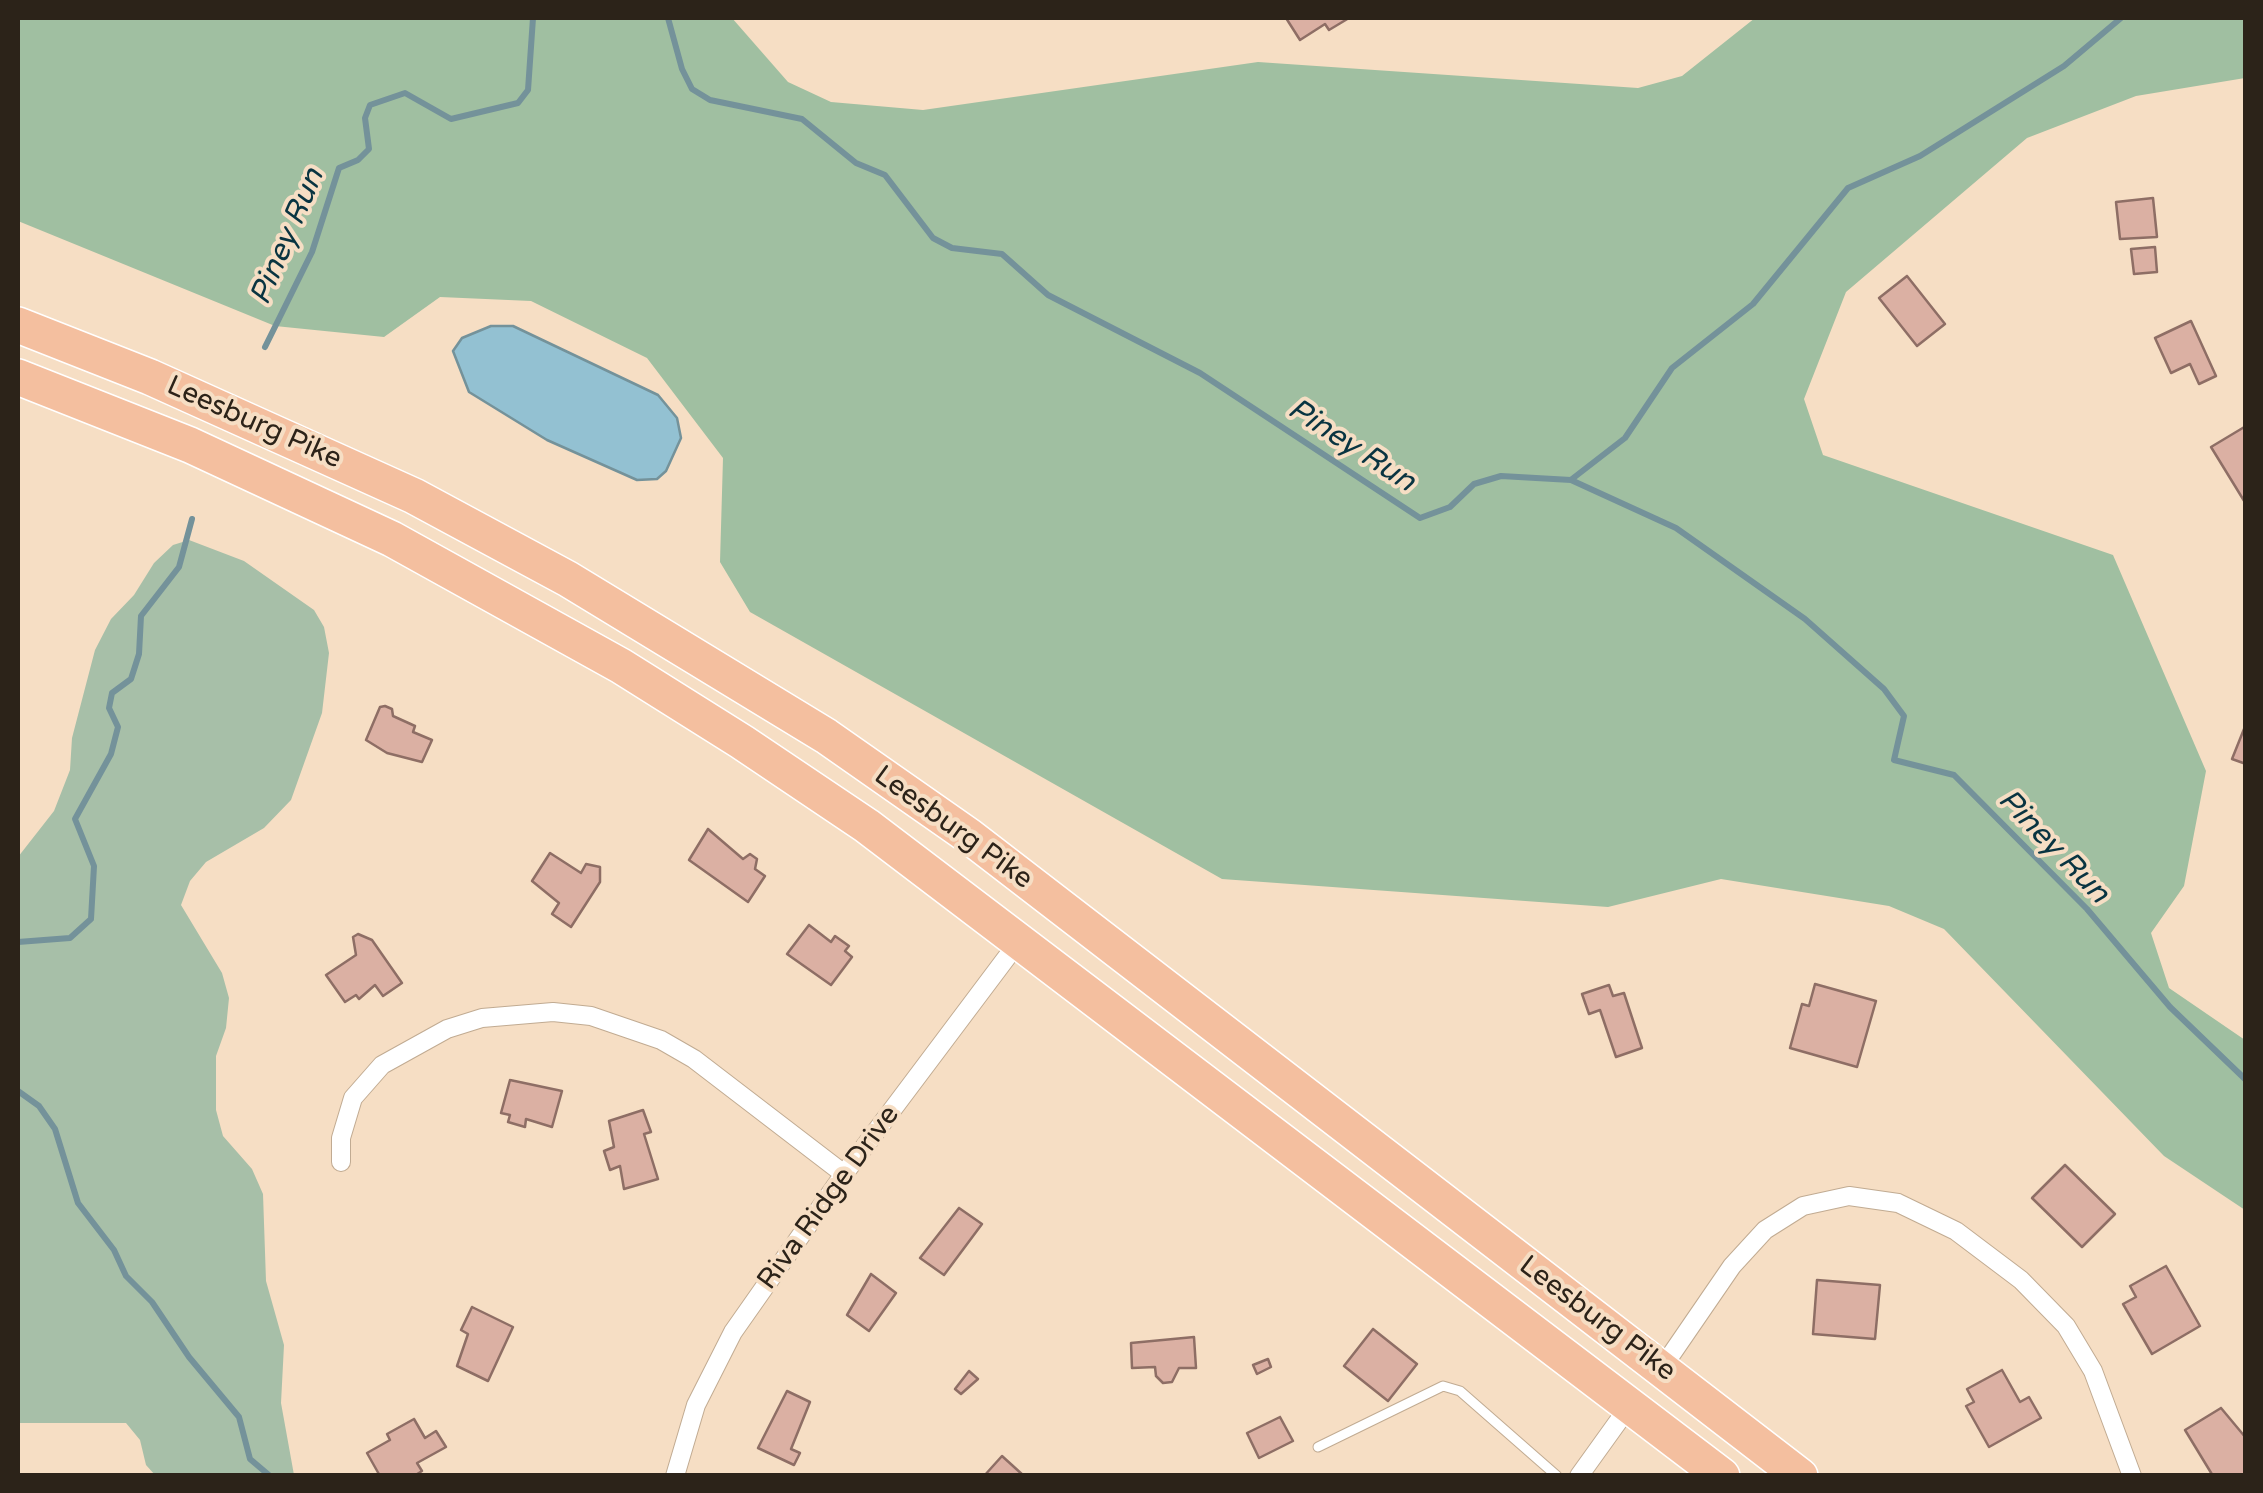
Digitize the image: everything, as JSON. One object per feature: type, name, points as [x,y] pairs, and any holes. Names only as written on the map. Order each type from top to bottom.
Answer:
[{"type":"highway","name":"Leesburg Pike","points":[[18,325],[150,376],[414,496],[568,579],[782,708],[969,836],[1800,1476]]},
{"type":"highway","name":"Leesburg Pike","points":[[18,377],[190,445],[392,539],[622,666],[804,782],[1722,1476]]},
{"type":"highway","points":[[1630,1405],[1655,1400],[1681,1409],[1767,1476]]},
{"type":"street","name":"Riva Ridge Drive","points":[[675,1476],[696,1405],[717,1361],[844,1174],[1019,941]]},
{"type":"street","points":[[341,1162],[341,1138],[353,1098],[382,1065],[446,1029],[517,1012],[553,1012],[591,1016],[661,1040],[694,1060],[844,1174]]},
{"type":"street","points":[[1662,1368],[1732,1266],[1765,1230],[1803,1206],[1848,1196],[1898,1203],[1956,1230],[2021,1280],[2066,1326],[2093,1371],[2132,1476]]},
{"type":"street","points":[[1579,1476],[1630,1405]]},
{"type":"lane","points":[[1318,1447],[1444,1386],[1460,1391],[1557,1476]]},
{"type":"green space","points":[[18,18],[732,18],[788,82],[831,102],[923,110],[1258,62],[1638,88],[1682,76],[1755,18],[2245,18],[2245,78],[2136,96],[2027,138],[1846,292],[1804,399],[1823,455],[2113,555],[2206,771],[2184,886],[2151,933],[2169,988],[2245,1040],[2245,1210],[2164,1156],[1944,929],[1889,906],[1721,879],[1608,907],[1222,879],[750,612],[720,562],[723,458],[647,358],[531,301],[440,297],[384,337],[275,326],[18,221]]},
{"type":"green space","points":[[189,540],[244,561],[314,610],[324,627],[329,653],[322,713],[291,800],[264,828],[206,862],[190,881],[181,905],[222,973],[229,998],[226,1028],[216,1056],[216,1110],[223,1136],[252,1169],[263,1194],[266,1281],[284,1345],[281,1403],[294,1475],[155,1475],[146,1465],[140,1440],[126,1423],[18,1423],[18,857],[54,811],[70,770],[72,738],[95,650],[111,619],[134,595],[154,563],[173,545]]},
{"type":"water","points":[[491,326],[513,326],[658,395],[677,418],[681,438],[666,471],[657,479],[637,480],[547,440],[469,392],[453,351],[462,338]]},
{"type":"building","points":[[1286,18],[1349,18],[1329,30],[1325,24],[1300,40]]},
{"type":"building","points":[[2153,198],[2157,237],[2120,239],[2116,202]]},
{"type":"building","points":[[2155,247],[2157,272],[2134,274],[2131,249]]},
{"type":"building","points":[[1907,276],[1945,324],[1917,346],[1879,298]]},
{"type":"building","points":[[2191,321],[2216,376],[2199,384],[2190,364],[2171,373],[2155,338]]},
{"type":"building","points":[[2246,426],[2246,504],[2211,447]]},
{"type":"building","points":[[380,707],[392,709],[393,716],[415,726],[413,732],[432,740],[422,762],[387,753],[366,740]]},
{"type":"building","points":[[2246,724],[2246,764],[2232,759]]},
{"type":"building","points":[[708,829],[743,859],[750,854],[757,859],[755,869],[765,876],[748,902],[689,860]]},
{"type":"building","points":[[550,853],[581,873],[586,864],[600,867],[600,882],[571,927],[552,914],[559,903],[532,881]]},
{"type":"building","points":[[809,925],[831,942],[835,936],[849,946],[845,951],[852,957],[831,985],[787,954]]},
{"type":"building","points":[[358,934],[372,940],[402,983],[383,996],[375,985],[359,999],[356,995],[345,1002],[326,975],[356,955],[353,937]]},
{"type":"building","points":[[1815,984],[1876,1001],[1857,1067],[1790,1048],[1802,1004],[1809,1006]]},
{"type":"building","points":[[1609,985],[1613,996],[1624,993],[1642,1048],[1616,1057],[1600,1010],[1589,1014],[1582,994]]},
{"type":"building","points":[[510,1080],[562,1091],[552,1127],[526,1119],[525,1127],[508,1122],[510,1115],[501,1113]]},
{"type":"building","points":[[643,1110],[651,1132],[644,1134],[658,1179],[624,1189],[620,1166],[610,1170],[604,1151],[614,1147],[609,1121]]},
{"type":"building","points":[[2065,1165],[2115,1214],[2082,1247],[2032,1198]]},
{"type":"building","points":[[959,1208],[982,1224],[944,1275],[920,1258]]},
{"type":"building","points":[[2166,1266],[2200,1326],[2152,1354],[2123,1304],[2136,1297],[2130,1286]]},
{"type":"building","points":[[871,1274],[896,1293],[869,1331],[847,1315]]},
{"type":"building","points":[[1817,1280],[1880,1285],[1875,1339],[1813,1334]]},
{"type":"building","points":[[472,1307],[513,1327],[488,1381],[457,1366],[468,1334],[461,1330]]},
{"type":"building","points":[[1373,1329],[1417,1364],[1388,1401],[1344,1366]]},
{"type":"building","points":[[1194,1337],[1196,1368],[1179,1368],[1172,1382],[1163,1383],[1156,1376],[1155,1367],[1132,1368],[1131,1343]]},
{"type":"building","points":[[1268,1359],[1271,1367],[1257,1374],[1253,1365]]},
{"type":"building","points":[[2002,1370],[2020,1402],[2029,1397],[2041,1418],[1989,1447],[1966,1406],[1974,1402],[1967,1389]]},
{"type":"building","points":[[969,1371],[978,1379],[961,1394],[955,1389]]},
{"type":"building","points":[[787,1391],[810,1402],[791,1449],[800,1453],[794,1465],[758,1448]]},
{"type":"building","points":[[2221,1408],[2246,1438],[2246,1476],[2213,1476],[2185,1430]]},
{"type":"building","points":[[1280,1417],[1293,1441],[1259,1458],[1247,1433]]},
{"type":"building","points":[[414,1419],[425,1438],[436,1431],[446,1447],[417,1463],[422,1471],[414,1476],[380,1476],[367,1453],[390,1440],[387,1434]]},
{"type":"building","points":[[1002,1456],[1024,1476],[984,1476]]},
{"type":"waterway","name":"Piney Run","points":[[265,347],[312,252],[339,168],[358,160],[369,149],[365,118],[370,105],[405,93],[451,119],[518,103],[528,90],[533,18]]},
{"type":"waterway","name":"Piney Run","points":[[668,18],[682,69],[692,89],[710,100],[802,119],[856,163],[885,175],[933,238],[952,248],[1002,254],[1048,295],[1200,373],[1420,518],[1450,507],[1474,484],[1501,476],[1571,480],[1676,528],[1805,619],[1884,689],[1904,716],[1894,760],[1954,775],[2087,909],[2170,1007],[2246,1080]]},
{"type":"waterway","points":[[1572,479],[1625,438],[1672,368],[1753,304],[1848,188],[1920,156],[2064,66],[2121,18]]},
{"type":"waterway","name":"Piney Run","points":[[18,942],[70,938],[91,919],[94,866],[75,819],[111,754],[118,727],[109,708],[112,693],[131,679],[139,654],[141,616],[179,567],[192,519]]},
{"type":"waterway","points":[[18,1091],[39,1106],[55,1129],[78,1203],[114,1250],[126,1276],[152,1302],[189,1357],[239,1417],[250,1459],[270,1476]]}]
